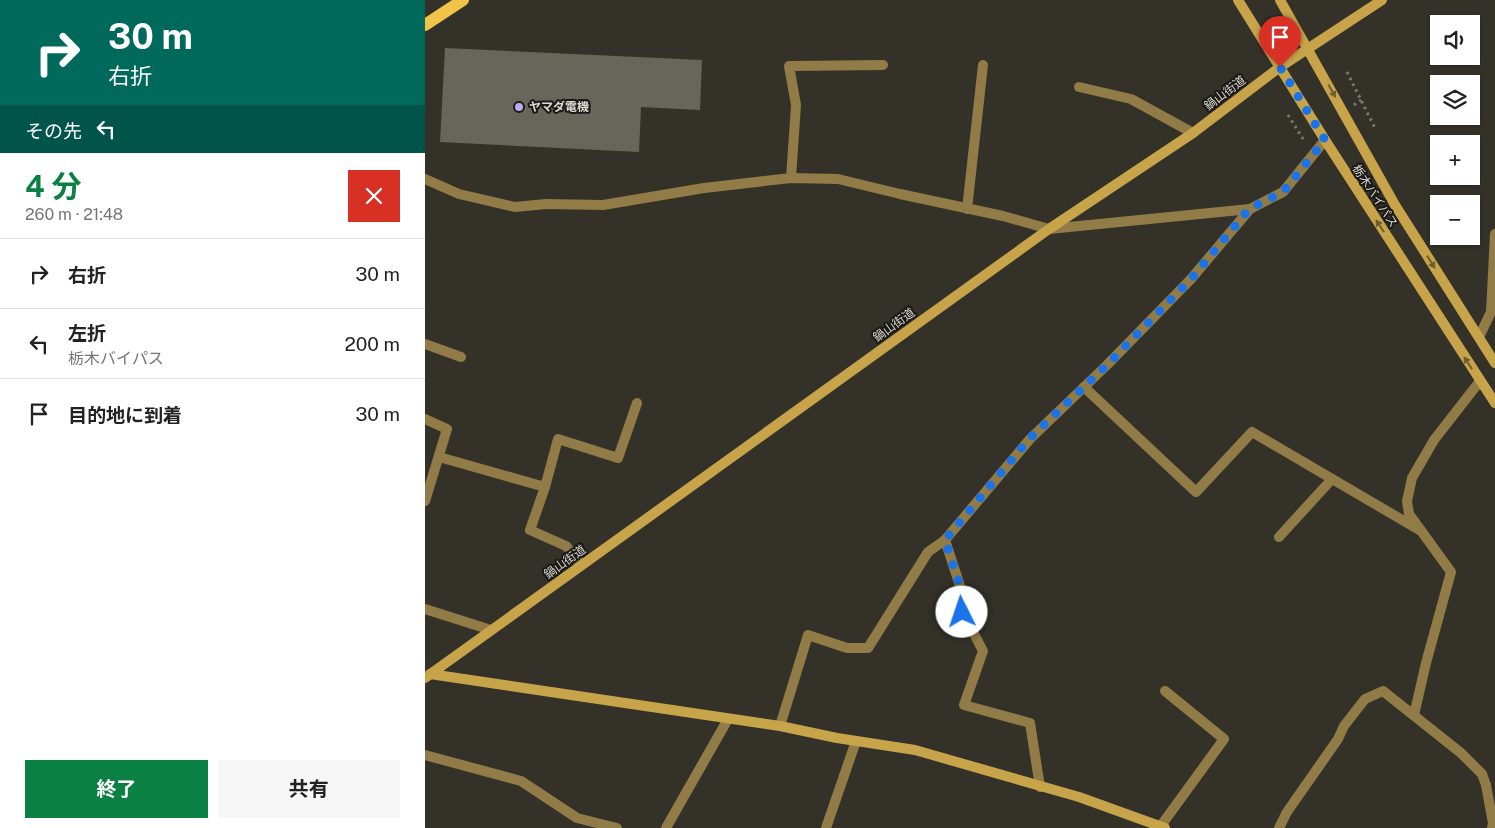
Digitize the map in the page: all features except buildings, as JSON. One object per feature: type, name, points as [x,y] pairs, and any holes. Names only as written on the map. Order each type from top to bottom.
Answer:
[{"type":"main road","points":[[425,25],[463,0]]},
{"type":"street","name":"栃木バイパス","points":[[1238,0],[1325,140],[1495,403]]},
{"type":"street","name":"栃木バイパス","points":[[1280,0],[1395,205],[1495,363]]},
{"type":"street","name":"鍋山街道","points":[[428,676],[1049,229],[1193,133],[1280,67],[1369,5],[1382,0]]},
{"type":"street","points":[[791,178],[796,105],[789,66],[883,64]]},
{"type":"street","points":[[967,209],[983,65]]},
{"type":"street","points":[[1079,88],[1131,99],[1193,133]]},
{"type":"street","points":[[425,179],[459,194],[515,207],[546,204],[603,205],[703,188],[791,178],[838,179],[1003,216],[1049,229],[1249,209],[1283,192],[1325,140]]},
{"type":"street","points":[[781,726],[808,635],[847,648],[868,648],[928,552],[945,540],[1030,438],[1084,387],[1191,279],[1249,209]]},
{"type":"street","points":[[1479,337],[1491,312],[1495,234]]},
{"type":"street","points":[[425,344],[461,357]]},
{"type":"street","points":[[1414,715],[1451,572],[1409,514],[1407,501],[1412,478],[1434,440],[1480,381]]},
{"type":"street","points":[[1084,387],[1196,492],[1251,432],[1421,531]]},
{"type":"street","points":[[582,565],[566,546],[530,530],[545,487],[558,438],[618,458],[637,404]]},
{"type":"street","points":[[425,419],[447,429],[425,501]]},
{"type":"street","points":[[439,457],[545,487]]},
{"type":"street","points":[[1279,537],[1332,479]]},
{"type":"street","points":[[945,540],[961,589],[962,612],[983,650],[964,706],[1030,723],[1039,787]]},
{"type":"street","points":[[425,610],[491,630]]},
{"type":"street","points":[[428,676],[781,726],[856,741],[915,750],[1079,797],[1163,827],[1224,739],[1165,691]]},
{"type":"street","points":[[1279,828],[1287,812],[1338,739],[1344,726],[1365,699],[1383,691],[1461,753],[1481,774],[1486,785],[1493,823],[1492,828]]},
{"type":"street","points":[[666,828],[727,719]]},
{"type":"street","points":[[826,828],[856,741]]},
{"type":"street","points":[[425,754],[521,781],[577,818],[617,828]]},
{"type":"path","points":[[1347,72],[1375,128]]},
{"type":"place","name":"ヤマダ電機","points":[[519,107]]},
{"type":"route","points":[[962,612],[961,589],[945,540],[1030,438],[1107,365],[1191,279],[1249,209],[1283,192],[1325,140],[1280,67]]}]
